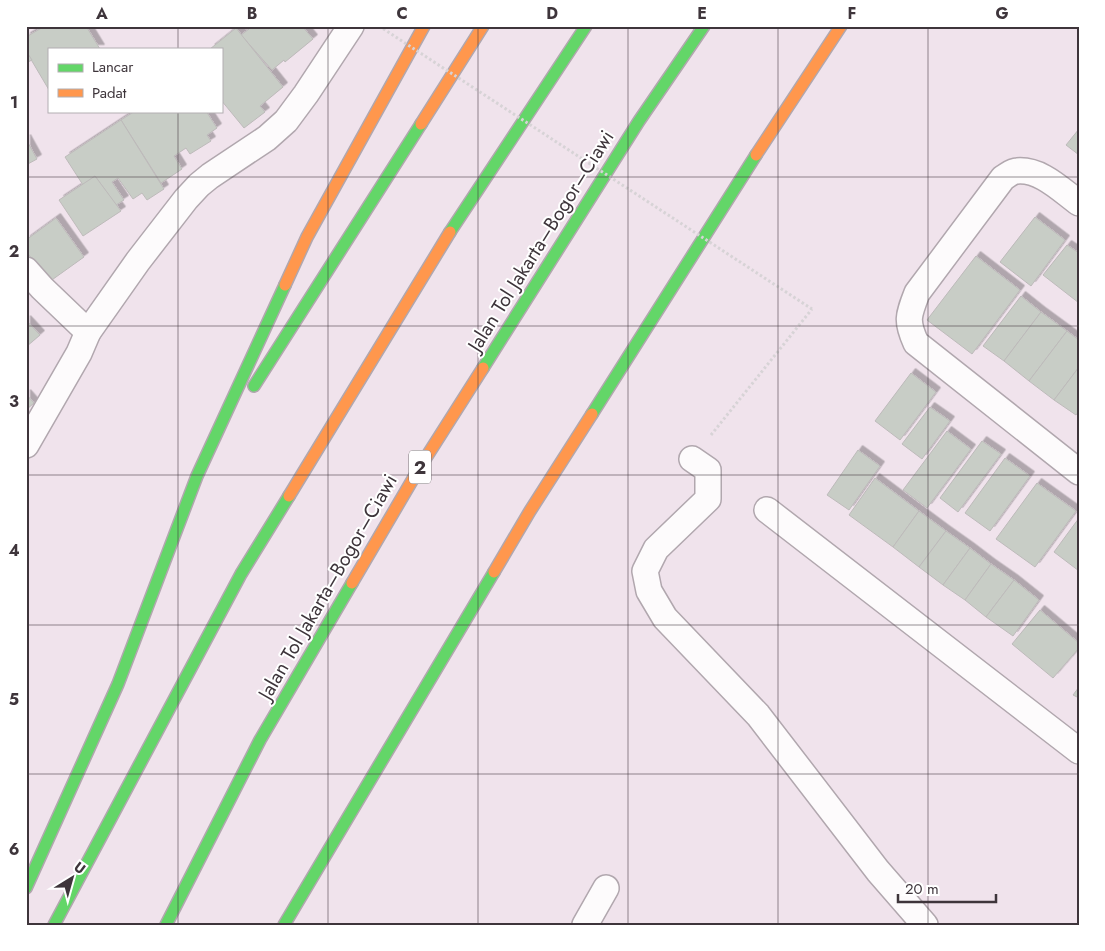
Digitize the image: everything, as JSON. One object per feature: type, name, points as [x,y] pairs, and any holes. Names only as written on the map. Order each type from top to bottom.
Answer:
[{"type":"highway","points":[[26,888],[118,684],[197,476],[307,237],[424,26]]},
{"type":"highway","points":[[197,476],[483,26]]},
{"type":"highway","points":[[54,925],[241,574],[439,248],[586,26]]},
{"type":"highway","name":"Jalan Tol Jakarta–Bogor–Ciawi","points":[[166,925],[260,740],[420,467],[639,121],[704,26]]},
{"type":"highway","points":[[284,925],[530,511],[792,98],[841,26]]},
{"type":"street","points":[[26,445],[79,353],[88,332],[138,261],[186,199],[198,185],[268,138],[286,121],[351,26]]},
{"type":"street","points":[[1079,204],[1049,180],[1032,172],[1015,171],[1003,178],[917,293],[910,310],[909,327],[916,343],[1079,472]]},
{"type":"street","points":[[26,270],[88,332]]},
{"type":"street","points":[[692,459],[708,470],[708,499],[656,550],[645,571],[649,591],[665,618],[758,715],[878,872],[925,925]]},
{"type":"street","points":[[767,510],[1079,751]]},
{"type":"street","points":[[585,925],[611,892],[596,925]]},
{"type":"path","points":[[379,26],[812,309],[692,459]]},
{"type":"building","points":[[45,26],[86,26],[99,48],[48,48],[48,88],[26,51],[26,37]]},
{"type":"building","points":[[247,26],[302,26],[313,39],[272,70],[241,35],[249,29]]},
{"type":"building","points":[[236,28],[283,87],[260,106],[265,112],[244,128],[222,101],[222,48],[211,48]]},
{"type":"building","points":[[26,51],[32,60],[26,63]]},
{"type":"building","points":[[133,112],[207,112],[217,128],[207,135],[211,141],[190,154],[186,148],[174,156],[182,169],[161,183],[121,120]]},
{"type":"building","points":[[121,120],[164,189],[147,200],[142,193],[133,199],[118,178],[112,182],[124,200],[116,205],[95,176],[83,185],[65,157]]},
{"type":"building","points":[[1079,129],[1079,155],[1066,145]]},
{"type":"building","points":[[26,139],[37,159],[26,165]]},
{"type":"building","points":[[95,176],[121,211],[83,236],[59,200]]},
{"type":"building","points":[[1035,217],[1065,240],[1031,286],[1000,262]]},
{"type":"building","points":[[56,218],[84,257],[49,282],[26,251],[26,240]]},
{"type":"building","points":[[1067,245],[1079,253],[1079,303],[1043,275]]},
{"type":"building","points":[[976,256],[1020,290],[972,354],[927,320]]},
{"type":"building","points":[[1021,296],[1041,312],[1004,361],[983,346]]},
{"type":"building","points":[[1041,312],[1067,331],[1029,381],[1004,361]]},
{"type":"building","points":[[26,320],[40,335],[26,347]]},
{"type":"building","points":[[1067,331],[1079,340],[1079,367],[1054,400],[1029,381]]},
{"type":"building","points":[[1079,367],[1079,411],[1076,415],[1054,400]]},
{"type":"building","points":[[911,373],[936,392],[900,440],[875,421]]},
{"type":"building","points":[[26,394],[34,403],[26,410]]},
{"type":"building","points":[[930,407],[950,421],[922,459],[902,444]]},
{"type":"building","points":[[947,431],[971,449],[927,508],[903,490]]},
{"type":"building","points":[[982,441],[1001,454],[958,512],[940,498]]},
{"type":"building","points":[[858,450],[880,466],[849,510],[827,495]]},
{"type":"building","points":[[1005,458],[1030,476],[990,531],[965,513]]},
{"type":"building","points":[[875,478],[919,511],[893,547],[849,515]]},
{"type":"building","points":[[1037,483],[1076,511],[1035,567],[996,539]]},
{"type":"building","points":[[919,511],[946,531],[919,567],[893,547]]},
{"type":"building","points":[[1079,518],[1079,571],[1054,552]]},
{"type":"building","points":[[946,531],[970,548],[943,585],[919,567]]},
{"type":"building","points":[[970,548],[991,564],[965,600],[943,585]]},
{"type":"building","points":[[991,564],[1014,580],[986,617],[965,600]]},
{"type":"building","points":[[1014,580],[1039,600],[1013,636],[986,617]]},
{"type":"building","points":[[1040,610],[1079,643],[1079,648],[1053,678],[1012,644]]},
{"type":"building","points":[[1079,687],[1079,698],[1073,695]]},
{"type":"traffic: fast","points":[[450,232],[586,26]]},
{"type":"traffic: fast","points":[[483,368],[639,121],[704,26]]},
{"type":"traffic: fast","points":[[254,386],[421,124]]},
{"type":"traffic: fast","points":[[592,414],[756,155]]},
{"type":"traffic: fast","points":[[26,888],[118,684],[197,476],[285,285]]},
{"type":"traffic: fast","points":[[54,925],[241,574],[289,496]]},
{"type":"traffic: fast","points":[[284,925],[494,572]]},
{"type":"traffic: fast","points":[[166,925],[260,740],[352,583]]},
{"type":"traffic: slow","points":[[285,285],[307,237],[424,26]]},
{"type":"traffic: slow","points":[[421,124],[483,26]]},
{"type":"traffic: slow","points":[[756,155],[841,26]]},
{"type":"traffic: slow","points":[[289,496],[450,232]]},
{"type":"traffic: slow","points":[[352,583],[420,467],[483,368]]},
{"type":"traffic: slow","points":[[494,572],[530,511],[592,414]]}]
